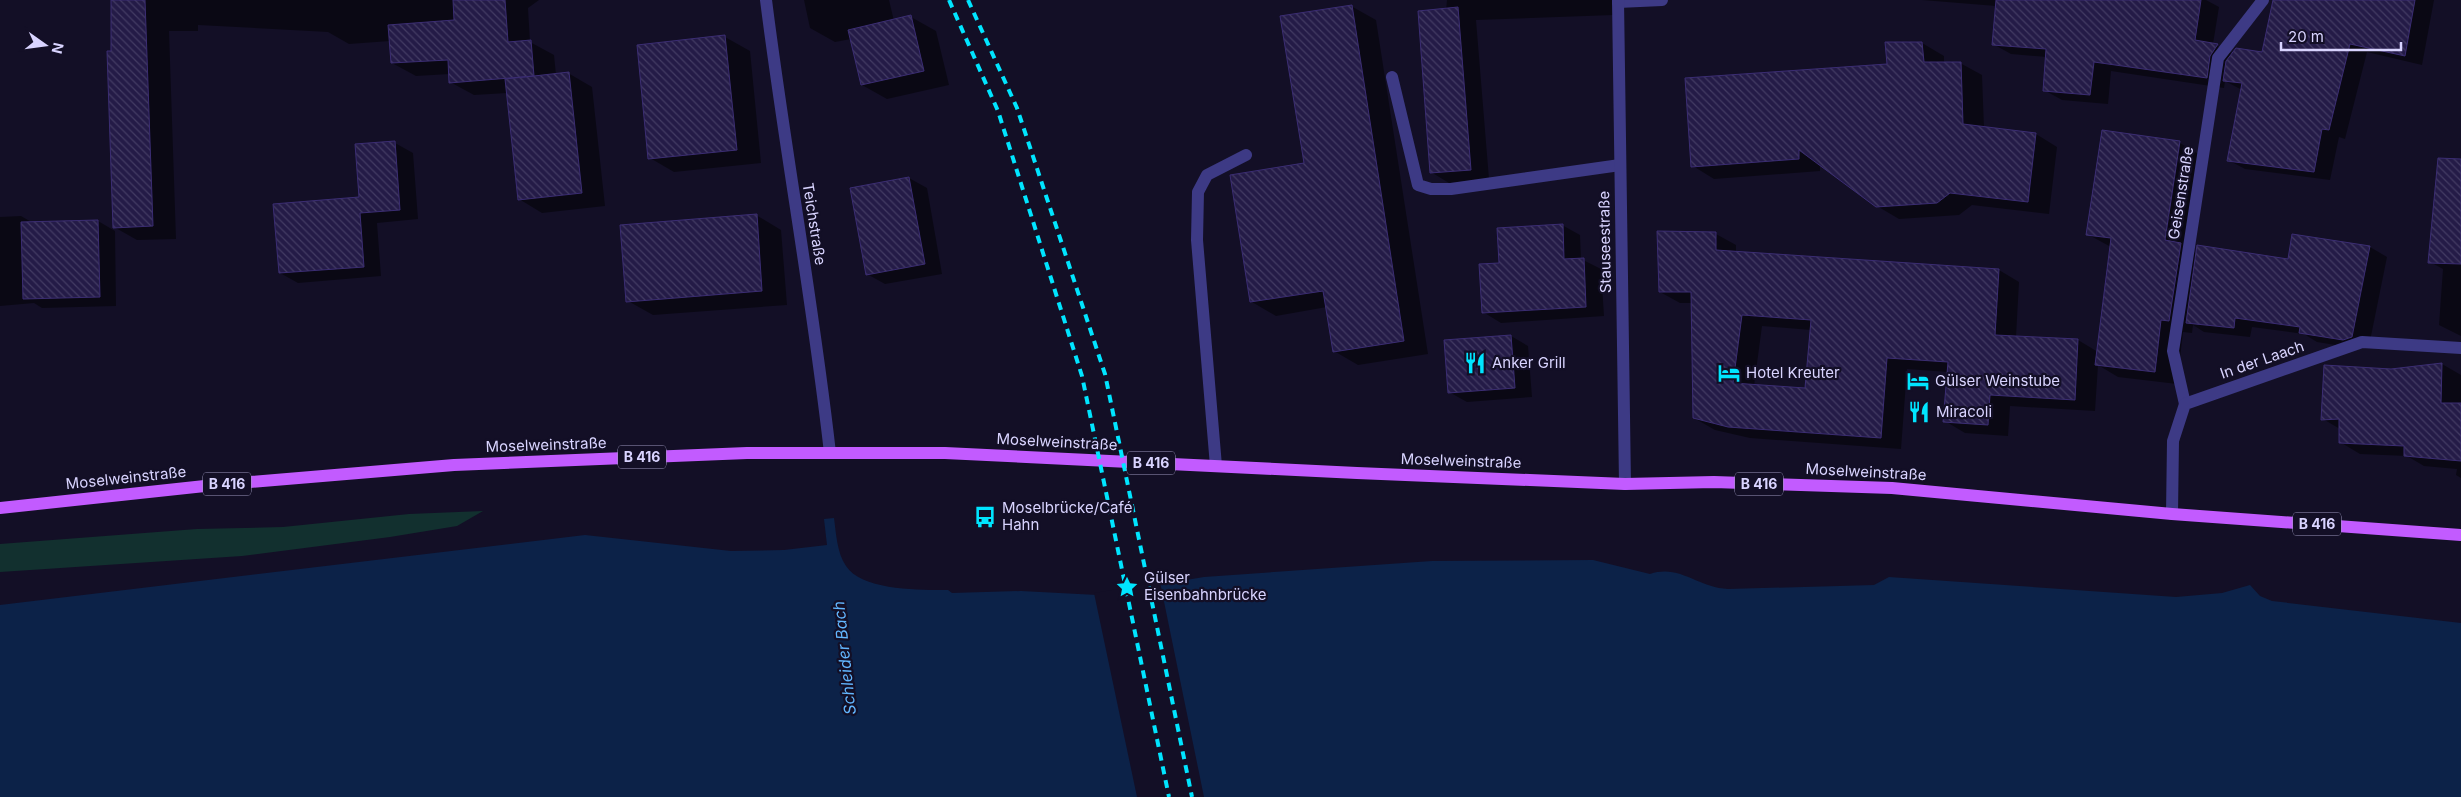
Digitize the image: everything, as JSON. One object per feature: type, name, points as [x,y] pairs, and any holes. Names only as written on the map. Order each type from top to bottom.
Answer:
[{"type":"main road","name":"Moselweinstraße","points":[[0,508],[214,485],[454,465],[747,453],[945,453],[1625,484],[1714,482],[1892,488],[2172,514]]},
{"type":"main road","name":"B 416","points":[[2172,514],[2461,535]]},
{"type":"street","name":"Teichstraße","points":[[766,0],[783,132],[818,347],[830,453]]},
{"type":"street","points":[[1618,1],[1662,0]]},
{"type":"street","name":"Geisenstraße","points":[[2185,404],[2173,351],[2218,58],[2263,0]]},
{"type":"street","name":"Stauseestraße","points":[[1618,1],[1625,484]]},
{"type":"street","points":[[1392,78],[1418,185],[1430,189],[1451,189],[1620,165]]},
{"type":"street","points":[[1216,466],[1197,240],[1198,192],[1207,175],[1246,155]]},
{"type":"street","name":"In der Laach","points":[[2185,404],[2362,342],[2461,348]]},
{"type":"street","points":[[2172,514],[2173,441],[2185,404]]},
{"type":"green space","points":[[483,511],[457,526],[390,537],[242,556],[0,572],[0,544],[197,529],[283,527],[409,514]]},
{"type":"water","name":"Schleider Bach","points":[[834,518],[837,543],[843,561],[854,574],[878,585],[908,589],[948,590],[952,593],[1021,591],[1097,595],[1204,577],[1432,561],[1593,560],[1650,574],[1671,572],[1717,588],[1728,589],[1874,585],[1889,577],[2176,597],[2222,593],[2250,585],[2260,596],[2272,601],[2461,623],[2461,797],[0,797],[0,605],[585,535],[731,551],[784,550],[827,545],[824,519]]},
{"type":"pier","points":[[1160,582],[1204,797],[1137,797],[1094,593]]},
{"type":"building","points":[[111,0],[145,0],[153,226],[113,228],[107,51],[111,51]]},
{"type":"building","points":[[453,0],[505,0],[508,42],[531,40],[534,76],[449,83],[448,60],[391,63],[388,25],[454,20]]},
{"type":"building","points":[[1996,0],[2201,0],[2195,40],[2218,44],[2210,56],[2207,78],[2094,62],[2090,95],[2043,91],[2046,49],[1992,45]]},
{"type":"building","points":[[2273,0],[2415,0],[2405,56],[2350,44],[2329,130],[2322,129],[2314,172],[2227,161],[2242,83],[2223,81],[2226,61],[2236,48],[2262,52]]},
{"type":"building","points":[[1352,5],[1404,341],[1333,352],[1323,291],[1250,302],[1230,175],[1304,163],[1280,16]]},
{"type":"building","points":[[1458,7],[1471,170],[1430,173],[1418,11]]},
{"type":"building","points":[[911,15],[924,71],[861,85],[848,30]]},
{"type":"building","points":[[725,35],[737,150],[648,159],[637,45]]},
{"type":"building","points":[[1885,42],[1922,42],[1924,62],[1961,62],[1963,124],[2036,133],[2028,202],[1950,193],[1937,203],[1876,207],[1799,150],[1799,159],[1691,167],[1685,78],[1887,64]]},
{"type":"building","points":[[569,72],[582,193],[518,200],[505,79]]},
{"type":"building","points":[[2102,130],[2180,141],[2165,240],[2181,243],[2169,321],[2161,320],[2155,372],[2095,365],[2111,238],[2086,235]]},
{"type":"building","points":[[395,141],[400,210],[360,213],[364,267],[279,273],[273,204],[359,197],[355,144]]},
{"type":"building","points":[[2438,158],[2461,159],[2461,264],[2428,263]]},
{"type":"building","points":[[909,177],[925,264],[866,275],[850,188]]},
{"type":"building","points":[[757,214],[762,291],[626,302],[620,225]]},
{"type":"building","points":[[98,220],[100,297],[23,299],[21,222]]},
{"type":"building","points":[[1563,224],[1564,259],[1584,258],[1586,307],[1482,313],[1479,264],[1499,263],[1497,228]]},
{"type":"building","points":[[1657,231],[1716,232],[1716,250],[1999,269],[1995,335],[2078,339],[2075,400],[1990,395],[1988,425],[1943,422],[1948,362],[1887,358],[1881,438],[1728,427],[1693,418],[1691,292],[1659,292]],"holes":[[[1742,315],[1811,320],[1805,388],[1733,383]]]},
{"type":"building","points":[[2292,234],[2370,246],[2352,337],[2343,340],[2299,333],[2300,327],[2235,318],[2234,328],[2186,323],[2197,245],[2288,259]]},
{"type":"building","points":[[1511,335],[1515,388],[1448,393],[1444,340]]},
{"type":"building","points":[[2442,363],[2441,403],[2461,403],[2461,461],[2404,456],[2404,446],[2339,443],[2339,419],[2321,420],[2324,365],[2391,369]]},
{"type":"railway","points":[[949,0],[998,111],[1082,376],[1169,797]]},
{"type":"railway","points":[[968,0],[1017,108],[1105,374],[1192,797]]},
{"type":"place","name":"Anker Grill","points":[[1475,363]]},
{"type":"place","name":"Hotel Kreuter","points":[[1729,373]]},
{"type":"place","name":"Gülser Weinstube","points":[[1918,381]]},
{"type":"place","name":"Miracoli","points":[[1919,412]]},
{"type":"place","name":"Moselbrücke/Café Hahn","points":[[985,517]]},
{"type":"place","name":"Gülser Eisenbahnbrücke","points":[[1127,587]]}]
